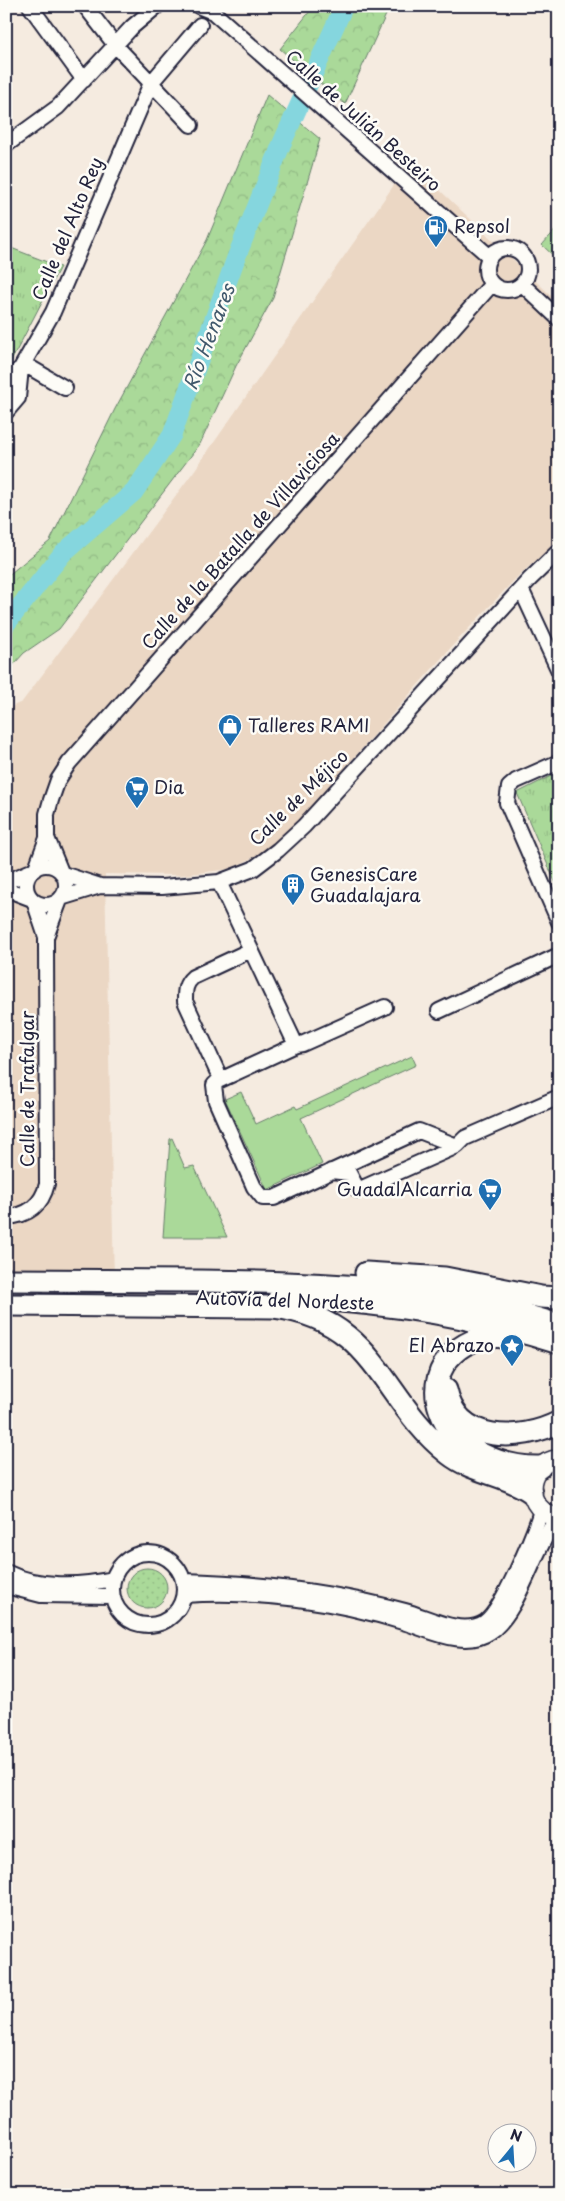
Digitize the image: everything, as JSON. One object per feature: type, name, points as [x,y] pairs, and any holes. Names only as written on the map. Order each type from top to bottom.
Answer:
[{"type":"highway","points":[[114,1280],[199,1274],[368,1273],[446,1278],[541,1297],[559,1298]]},
{"type":"highway","name":"Autovía del Nordeste","points":[[6,1280],[322,1282],[415,1292],[481,1304],[559,1325]]},
{"type":"highway","name":"Autovía del Nordeste","points":[[6,1298],[254,1298],[365,1302],[446,1313],[559,1342]]},
{"type":"highway","points":[[6,1306],[261,1307],[306,1313],[334,1326],[359,1345],[425,1429],[450,1454],[475,1468],[518,1482],[531,1492]]},
{"type":"highway","points":[[549,1463],[519,1467],[493,1459],[470,1446],[451,1430],[440,1410],[437,1394],[439,1378],[448,1361],[468,1342],[485,1336],[503,1337],[559,1351]]},
{"type":"highway","points":[[448,1361],[445,1380],[447,1397],[456,1412],[469,1424],[489,1433],[510,1436],[532,1434],[559,1422]]},
{"type":"main road","points":[[549,1463],[532,1483],[531,1492],[534,1502],[541,1510],[558,1518]]},
{"type":"street","points":[[30,6],[84,80]]},
{"type":"street","points":[[85,6],[116,46],[191,125]]},
{"type":"street","points":[[136,23],[140,6]]},
{"type":"street","points":[[6,145],[42,120],[84,80],[136,23],[157,6]]},
{"type":"street","name":"Calle de Julián Besteiro","points":[[198,6],[211,9],[275,68],[490,257]]},
{"type":"street","name":"Calle del Alto Rey","points":[[6,380],[21,368],[60,297],[151,83],[200,26]]},
{"type":"street","points":[[510,248],[521,252],[528,264],[527,275],[522,284],[511,290],[500,289],[492,284],[486,271],[490,257],[499,249],[510,248]]},
{"type":"street","name":"Calle de la Batalla de Villaviciosa","points":[[35,869],[47,838],[47,814],[51,800],[58,780],[69,763],[492,284]]},
{"type":"street","points":[[522,284],[559,319]]},
{"type":"street","points":[[6,412],[18,398],[21,368],[31,368],[65,388]]},
{"type":"street","name":"Calle de Méjico","points":[[62,873],[100,886],[162,887],[219,882],[253,868],[278,850],[304,826],[520,590],[559,552]]},
{"type":"street","points":[[520,590],[558,667]]},
{"type":"street","points":[[559,762],[516,781],[510,787],[507,803],[559,922]]},
{"type":"street","name":"Calle de la Batalla de Villaviciosa","points":[[47,838],[62,873]]},
{"type":"street","points":[[6,882],[46,865],[62,873],[66,886],[60,899],[50,904],[33,900],[6,889]]},
{"type":"street","points":[[33,900],[27,888],[30,875],[35,869]]},
{"type":"street","points":[[219,882],[296,1044]]},
{"type":"street","name":"Calle de Méjico","points":[[60,899],[100,886]]},
{"type":"street","name":"Calle de Trafalgar","points":[[46,937],[60,899]]},
{"type":"street","name":"Calle de Trafalgar","points":[[6,1217],[16,1216],[31,1210],[42,1199],[46,1184],[46,937],[33,900]]},
{"type":"street","points":[[217,1070],[185,1001],[185,988],[187,982],[193,977],[251,950]]},
{"type":"street","points":[[439,1011],[559,955]]},
{"type":"street","points":[[385,1007],[302,1044],[296,1044],[218,1081],[214,1085],[213,1091],[216,1101],[254,1187],[263,1198],[274,1198],[419,1132],[456,1146]]},
{"type":"street","points":[[330,1171],[349,1173],[358,1190],[456,1146],[465,1138],[559,1096]]},
{"type":"street","points":[[184,1588],[266,1584],[340,1594],[406,1611],[456,1627],[469,1627],[485,1622],[498,1608],[534,1531],[541,1510]]},
{"type":"street","points":[[184,1588],[338,1606],[403,1622],[454,1638],[471,1639],[491,1631],[508,1614],[545,1536],[558,1518]]},
{"type":"street","points":[[149,1553],[161,1555],[171,1561],[179,1570],[184,1588],[178,1611],[165,1622],[149,1626],[132,1622],[119,1611],[112,1596],[113,1579],[118,1569],[127,1560],[137,1555],[149,1553]]},
{"type":"street","points":[[6,1572],[42,1583],[93,1583],[113,1579]]},
{"type":"street","points":[[6,1586],[41,1595],[112,1596]]},
{"type":"shaded area","points":[[410,162],[559,303],[559,541],[520,574],[454,644],[284,837],[258,855],[230,869],[182,875],[105,874],[114,1280],[6,1280],[6,709],[22,702],[194,471]]},
{"type":"green space","points":[[314,6],[390,6],[345,104],[280,49]]},
{"type":"green space","points":[[267,95],[320,139],[273,298],[236,366],[200,444],[59,629],[24,653],[6,673],[6,577],[50,541],[115,409],[207,240]]},
{"type":"green space","points":[[559,226],[559,261],[542,245]]},
{"type":"green space","points":[[6,246],[60,267],[6,371]]},
{"type":"green space","points":[[559,772],[559,891],[517,793]]},
{"type":"green space","points":[[412,1056],[416,1065],[301,1118],[322,1164],[267,1190],[225,1099],[241,1092],[256,1124],[295,1106],[297,1109]]},
{"type":"green space","points":[[172,1138],[185,1168],[194,1166],[227,1237],[163,1237],[170,1139]]},
{"type":"green space","points":[[147,1568],[161,1574],[167,1588],[161,1602],[147,1608],[133,1602],[127,1588],[133,1574]]},
{"type":"waterway","name":"Río Henares","points":[[6,624],[63,553],[134,492],[172,435],[236,258],[282,143],[344,6]]},
{"type":"place","name":"Repsol","points":[[436,248]]},
{"type":"place","name":"Talleres RAMI","points":[[230,747]]},
{"type":"place","name":"Dia","points":[[137,809]]},
{"type":"place","name":"GenesisCare Guadalajara","points":[[293,906]]},
{"type":"place","name":"GuadalAlcarria","points":[[490,1211]]},
{"type":"place","name":"El Abrazo","points":[[512,1367]]}]
